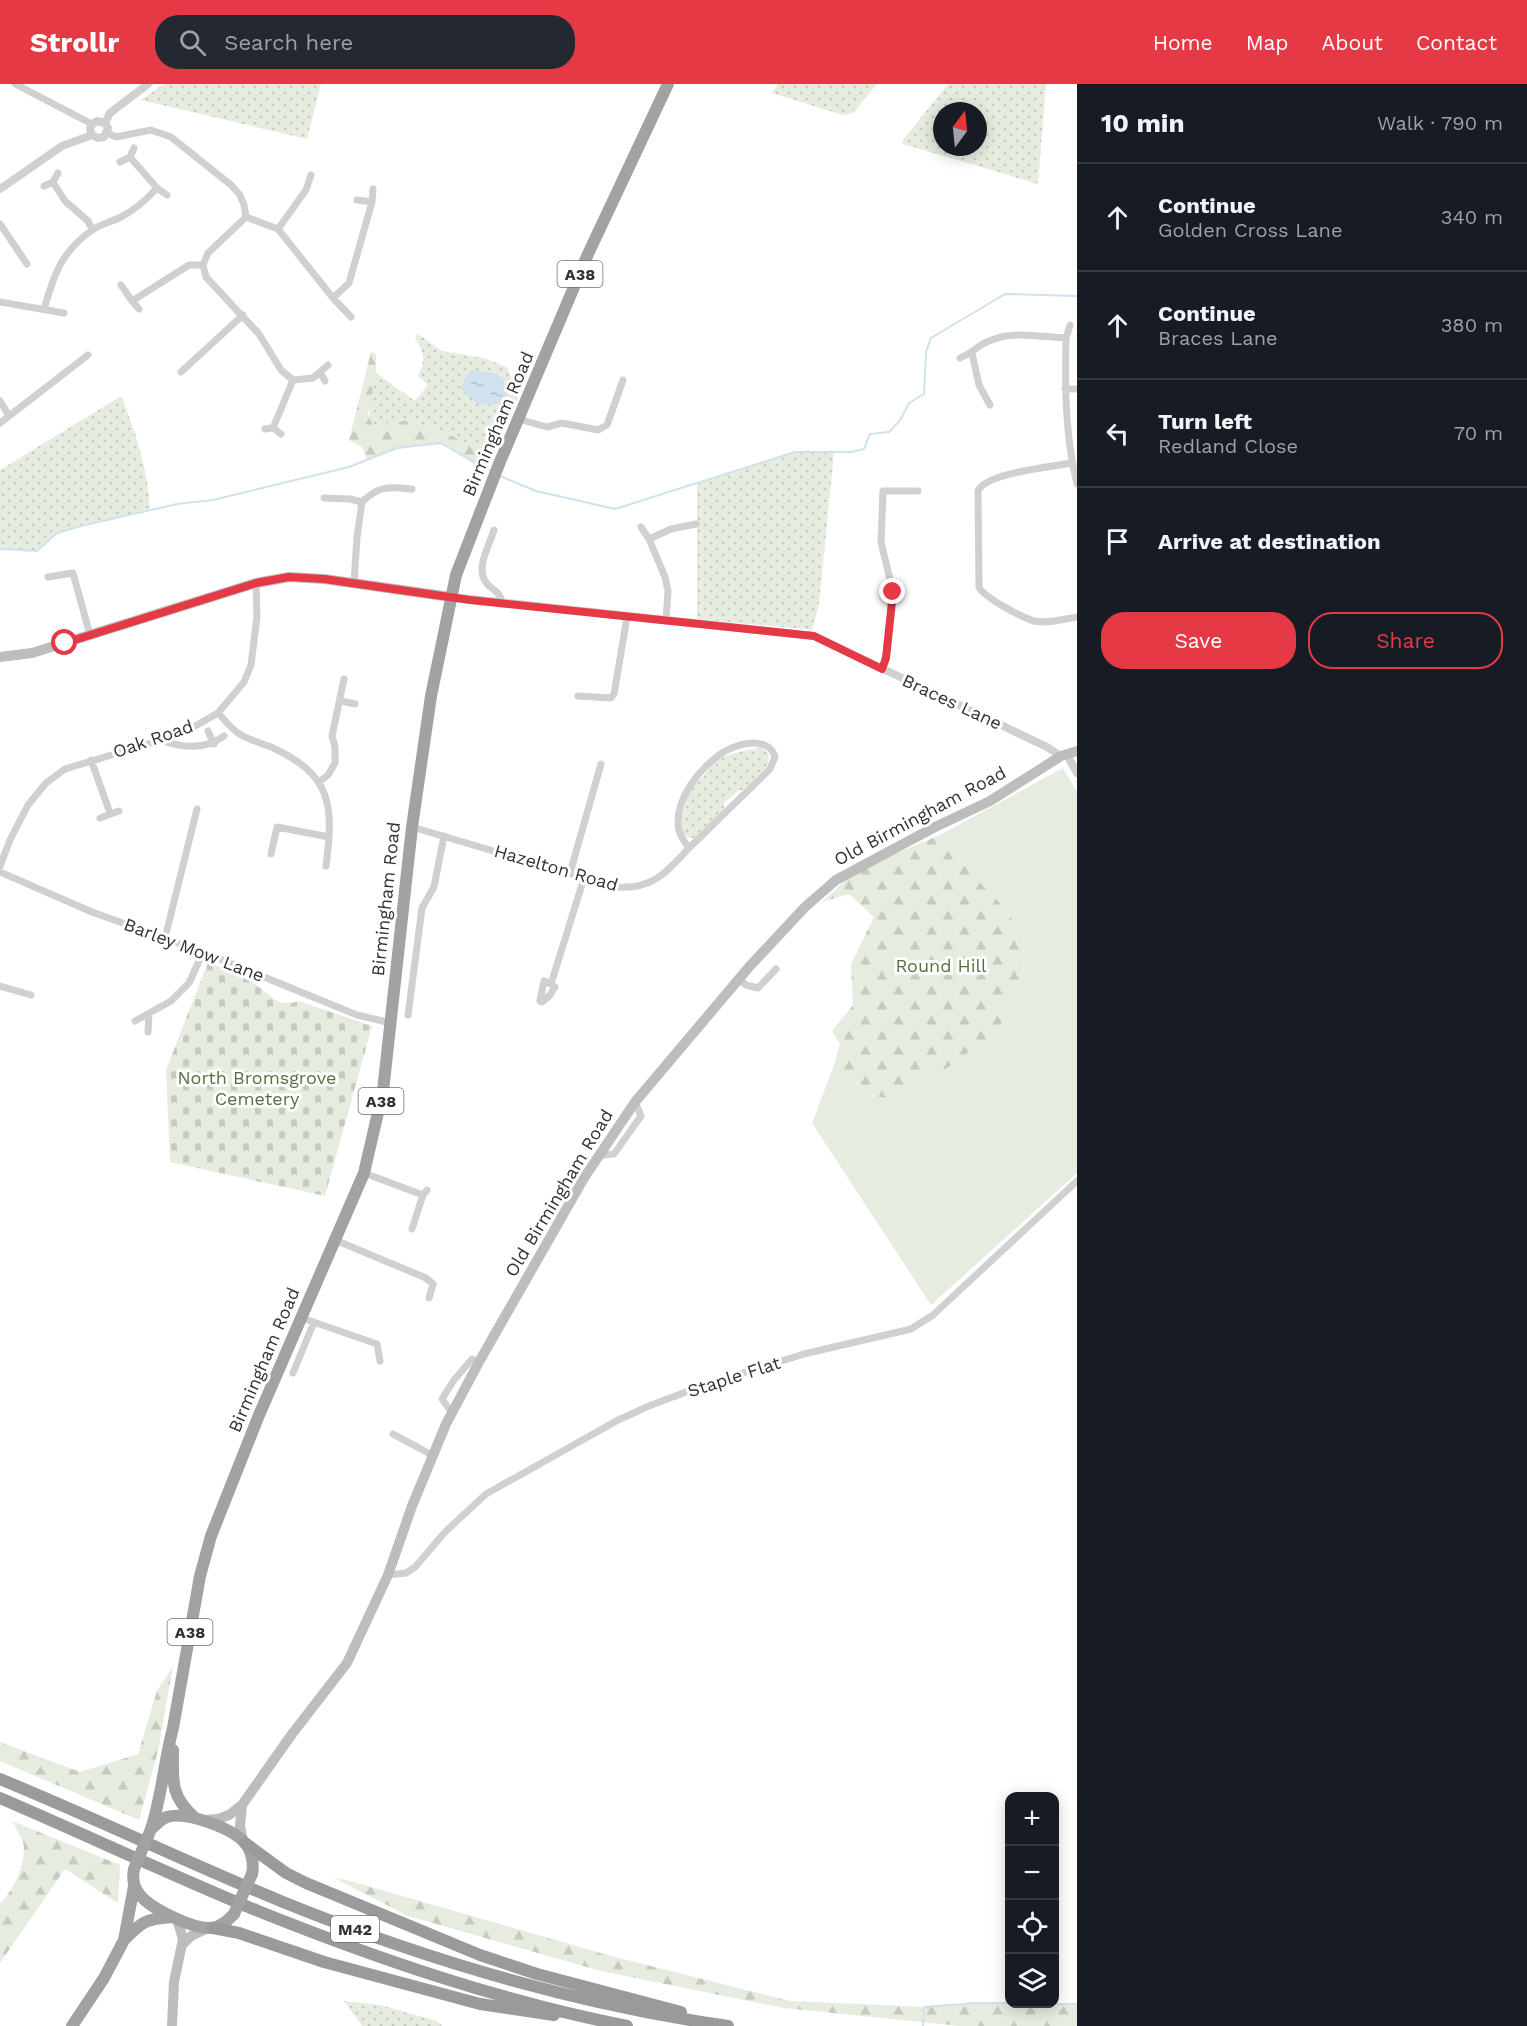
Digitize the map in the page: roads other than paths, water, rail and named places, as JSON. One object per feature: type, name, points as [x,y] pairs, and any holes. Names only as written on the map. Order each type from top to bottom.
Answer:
[{"type":"highway","name":"Birmingham Road","points":[[151,1829],[157,1810],[173,1728],[200,1576],[211,1536],[260,1415],[308,1320],[335,1240],[364,1173],[383,1091],[412,827],[431,696],[456,575],[498,467],[588,254],[668,84]]},
{"type":"highway","name":"Birmingham Road","points":[[173,1728],[175,1789],[179,1802],[198,1818]]},
{"type":"highway","name":"M42","points":[[0,1779],[284,1902],[434,1958],[622,2008],[723,2025]]},
{"type":"highway","name":"M42","points":[[0,1798],[256,1910],[341,1943],[456,1983],[591,2019],[627,2026]]},
{"type":"highway","points":[[124,1940],[134,1886],[134,1869],[151,1829],[166,1817],[198,1818],[244,1842],[252,1858],[252,1874],[234,1914],[227,1922],[211,1928],[176,1918],[144,1899],[134,1886]]},
{"type":"highway","name":"M42","points":[[244,1842],[286,1873],[306,1883],[480,1955],[537,1974],[660,2005],[723,2025]]},
{"type":"highway","points":[[72,2026],[104,1978],[124,1940],[140,1924],[152,1918],[176,1918]]},
{"type":"highway","name":"M42","points":[[211,1928],[239,1933],[324,1962],[480,2004],[532,2013],[591,2019]]},
{"type":"main road","points":[[0,657],[32,653],[256,583],[289,577],[324,579],[451,597]]},
{"type":"main road","name":"Old Birmingham Road","points":[[198,1818],[218,1819],[229,1815],[242,1804],[347,1663],[388,1575],[432,1455],[452,1413],[601,1151],[635,1102],[739,979],[805,907],[836,880],[933,828],[990,801],[1069,754]]},
{"type":"main road","points":[[242,1804],[240,1826],[244,1842]]},
{"type":"main road","points":[[172,2026],[174,1982],[183,1932],[176,1918]]},
{"type":"main road","points":[[182,1945],[191,1935],[211,1928]]},
{"type":"street","points":[[15,84],[92,124]]},
{"type":"street","points":[[105,123],[110,113],[148,84]]},
{"type":"street","points":[[98,121],[105,123],[108,128],[107,134],[98,138],[92,135],[90,129],[92,124],[98,121]]},
{"type":"street","points":[[107,134],[116,137],[151,130],[171,137],[231,185],[240,195],[246,217]]},
{"type":"street","points":[[0,189],[62,146],[92,135]]},
{"type":"street","points":[[120,162],[130,157],[134,148]]},
{"type":"street","points":[[130,157],[157,188],[167,195]]},
{"type":"street","points":[[44,186],[53,182],[58,173]]},
{"type":"street","points":[[278,229],[306,190],[311,176]]},
{"type":"street","points":[[53,182],[64,201],[88,221],[92,229]]},
{"type":"street","points":[[44,309],[61,261],[69,250],[92,229],[122,217],[143,203],[157,188]]},
{"type":"street","points":[[333,298],[349,283],[372,202],[373,189]]},
{"type":"street","points":[[306,190],[314,192]]},
{"type":"street","points":[[357,200],[372,202]]},
{"type":"street","points":[[246,217],[278,229],[351,317]]},
{"type":"street","points":[[246,217],[208,253],[204,265],[206,276],[259,334],[281,370],[293,380],[313,378],[328,365]]},
{"type":"street","points":[[0,224],[27,264]]},
{"type":"street","points":[[132,301],[189,265],[204,265]]},
{"type":"street","points":[[121,285],[140,309]]},
{"type":"street","points":[[0,302],[64,313]]},
{"type":"street","points":[[181,372],[243,315]]},
{"type":"street","points":[[1070,325],[1066,339],[1066,427],[1071,463],[1077,483]]},
{"type":"street","points":[[960,358],[989,341],[1011,335],[1066,339]]},
{"type":"street","points":[[972,353],[979,385],[990,405]]},
{"type":"street","points":[[0,423],[88,355]]},
{"type":"street","points":[[320,372],[325,381]]},
{"type":"street","points":[[273,428],[293,380]]},
{"type":"street","points":[[518,419],[547,427],[562,423],[598,430],[607,425],[623,380]]},
{"type":"street","points":[[1065,389],[1077,388]]},
{"type":"street","points":[[0,401],[9,416]]},
{"type":"street","points":[[265,429],[273,428],[281,434]]},
{"type":"street","points":[[1071,463],[999,476],[980,486],[978,491],[979,587],[980,591],[989,598],[1035,621],[1077,617]]},
{"type":"street","points":[[354,584],[362,502],[372,493],[388,486],[412,489]]},
{"type":"street","points":[[882,669],[886,658],[893,592],[881,542],[883,491],[918,491]]},
{"type":"street","points":[[324,498],[362,502]]},
{"type":"street","points":[[649,539],[671,529],[696,524]]},
{"type":"street","points":[[641,528],[649,539],[665,577],[668,591],[666,621]]},
{"type":"street","points":[[495,530],[482,573],[486,583],[500,594],[503,603]]},
{"type":"street","points":[[48,577],[73,573],[90,635]]},
{"type":"street","name":"Oak Road","points":[[0,866],[10,840],[34,797],[46,783],[65,769],[161,740],[190,729],[218,712],[244,682],[251,665],[258,609],[256,583]]},
{"type":"street","name":"Braces Lane","points":[[451,597],[814,636],[1047,747],[1069,754]]},
{"type":"street","points":[[578,696],[611,698],[614,694],[627,617]]},
{"type":"street","points":[[319,782],[328,775],[335,763],[332,736],[344,679]]},
{"type":"street","points":[[341,700],[355,704]]},
{"type":"street","points":[[218,712],[239,734],[297,761],[306,767],[319,782],[326,798],[330,821],[326,866]]},
{"type":"street","points":[[208,731],[214,744]]},
{"type":"street","points":[[161,740],[176,746],[214,744],[224,736]]},
{"type":"street","name":"Hazelton Road","points":[[412,827],[616,887],[642,886],[667,872],[770,769],[775,757],[768,746],[759,743],[741,745],[720,753],[693,782],[680,808],[677,823],[680,835],[689,848]]},
{"type":"street","points":[[1069,754],[1077,773]]},
{"type":"street","points":[[91,760],[110,813]]},
{"type":"street","points":[[570,873],[601,764]]},
{"type":"street","points":[[165,938],[197,809]]},
{"type":"street","points":[[100,818],[119,811]]},
{"type":"street","points":[[271,854],[277,827],[329,837]]},
{"type":"street","points":[[408,1015],[422,908],[434,887],[444,836]]},
{"type":"street","name":"Barley Mow Lane","points":[[0,872],[92,912],[203,952],[357,1015],[391,1023]]},
{"type":"street","points":[[551,984],[584,878]]},
{"type":"street","points":[[135,1021],[171,1001],[189,983],[203,952]]},
{"type":"street","points":[[739,979],[746,985],[758,988],[776,969]]},
{"type":"street","points":[[0,986],[31,994]]},
{"type":"street","points":[[148,1032],[149,1014]]},
{"type":"street","points":[[364,1173],[425,1193],[412,1229]]},
{"type":"street","name":"Staple Flat","points":[[388,1575],[406,1573],[415,1567],[445,1532],[486,1494],[618,1420],[707,1384],[804,1354],[897,1332],[917,1325],[933,1314],[1077,1181]]},
{"type":"street","points":[[335,1240],[426,1278],[433,1284],[429,1298]]},
{"type":"street","points":[[293,1373],[308,1320],[377,1344],[380,1361]]},
{"type":"street","points":[[452,1413],[442,1398],[472,1359],[479,1362]]},
{"type":"street","points":[[393,1434],[432,1455]]},
{"type":"water","points":[[471,370],[492,373],[503,378],[507,395],[496,405],[478,404],[461,390]]},
{"type":"waterway","points":[[500,476],[536,491],[615,509],[795,452],[852,452],[864,449],[870,434],[889,432],[901,419],[909,403],[924,394],[926,352],[931,338],[1005,294],[1077,296]]},
{"type":"waterway","points":[[0,549],[37,551],[57,533],[81,526],[177,504],[213,500],[349,467],[397,448],[441,443],[493,472]]},
{"type":"waterway","points":[[923,2026],[924,2007],[1005,2003]]},
{"type":"waterway","points":[[1059,2004],[1077,2004]]},
{"type":"park label","name":"Round Hill","points":[[941,966]]},
{"type":"park label","name":"North Bromsgrove Cemetery","points":[[257,1088]]}]
